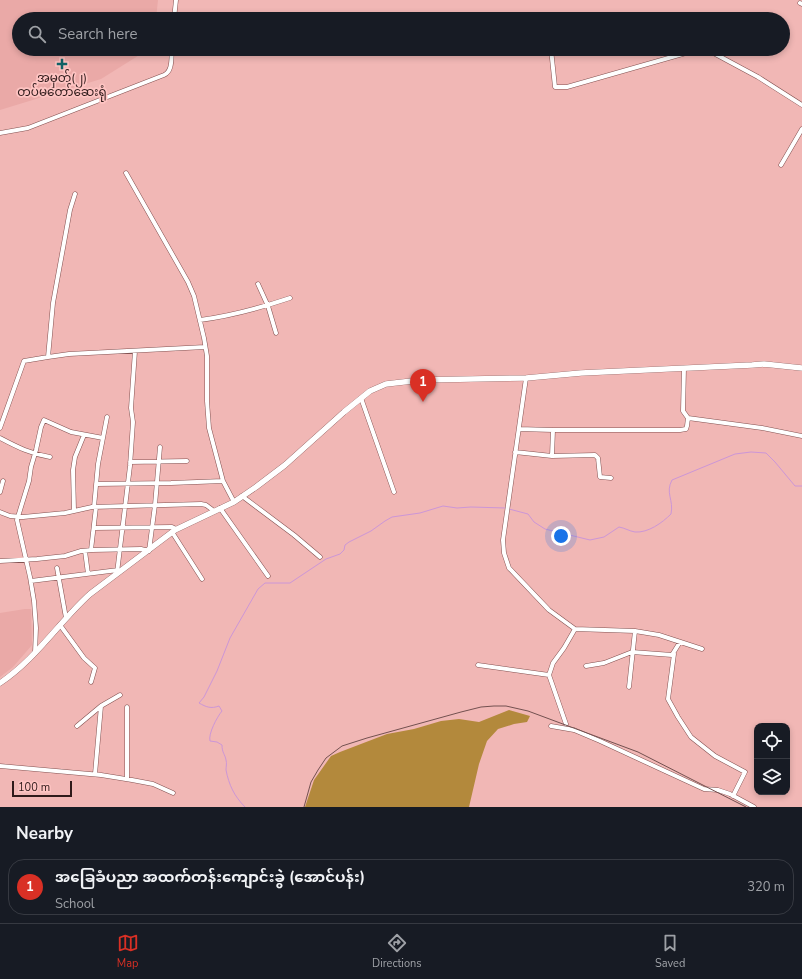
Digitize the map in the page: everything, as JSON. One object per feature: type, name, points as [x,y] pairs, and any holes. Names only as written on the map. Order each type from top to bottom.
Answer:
[{"type":"main road","points":[[0,683],[11,676],[35,654],[66,618],[90,594],[118,571],[149,551],[174,531],[234,502],[284,465],[361,398],[379,386],[394,382],[421,380],[526,378],[581,373],[764,364],[802,368]]},
{"type":"street","points":[[175,12],[176,0]]},
{"type":"street","points":[[0,133],[28,128],[168,73],[170,69],[171,56]]},
{"type":"street","points":[[552,56],[555,87],[567,87],[676,56]]},
{"type":"street","points":[[719,56],[758,77],[802,105]]},
{"type":"street","points":[[781,165],[802,129]]},
{"type":"street","points":[[126,173],[188,282],[194,296],[207,356],[207,401],[210,428],[223,481],[234,502]]},
{"type":"street","points":[[48,357],[53,302],[70,210],[75,194]]},
{"type":"street","points":[[258,284],[268,306],[276,333]]},
{"type":"street","points":[[200,320],[268,306],[290,298]]},
{"type":"street","points":[[0,428],[24,361],[69,354],[205,347]]},
{"type":"street","points":[[31,581],[118,571],[130,462],[133,422],[131,408],[135,351]]},
{"type":"street","points":[[518,429],[686,429],[688,418],[683,411],[684,368]]},
{"type":"street","points":[[526,378],[503,540],[504,553],[509,568],[549,610],[575,629],[635,631],[659,635],[702,649]]},
{"type":"street","points":[[361,398],[394,492]]},
{"type":"street","points":[[90,550],[94,528],[96,484],[107,416]]},
{"type":"street","points":[[688,418],[762,428],[802,436]]},
{"type":"street","points":[[35,654],[36,628],[31,581],[17,516],[29,481],[41,427],[44,420],[71,432],[103,438]]},
{"type":"street","points":[[552,456],[553,430]]},
{"type":"street","points":[[74,510],[73,470],[75,457],[84,435]]},
{"type":"street","points":[[0,438],[23,450],[50,457]]},
{"type":"street","points":[[0,561],[65,556],[90,550],[141,549],[149,551],[151,527],[156,505],[160,447]]},
{"type":"street","points":[[515,452],[552,456],[595,455],[598,458],[599,476],[601,478],[611,478]]},
{"type":"street","points":[[130,462],[187,462]]},
{"type":"street","points":[[0,492],[3,481]]},
{"type":"street","points":[[96,484],[158,484],[223,481]]},
{"type":"street","points":[[242,496],[294,535],[320,557]]},
{"type":"street","points":[[0,512],[10,516],[45,515],[95,507],[201,504],[206,505],[214,511]]},
{"type":"street","points":[[220,508],[268,576]]},
{"type":"street","points":[[94,528],[172,527],[202,579]]},
{"type":"street","points":[[85,551],[88,574]]},
{"type":"street","points":[[57,568],[66,618]]},
{"type":"street","points":[[60,625],[84,658],[95,668],[91,682]]},
{"type":"street","points":[[566,724],[549,675],[553,663],[575,629]]},
{"type":"street","points":[[629,687],[635,631]]},
{"type":"street","points":[[680,642],[674,654],[668,699],[691,736],[715,756],[745,772],[733,796]]},
{"type":"street","points":[[586,666],[604,663],[632,652],[674,654]]},
{"type":"street","points":[[478,665],[549,675]]},
{"type":"street","points":[[77,726],[101,706],[120,695]]},
{"type":"street","points":[[95,774],[101,706]]},
{"type":"street","points":[[127,708],[127,779]]},
{"type":"street","points":[[551,726],[574,730],[704,789],[718,790],[754,807]]},
{"type":"street","points":[[0,766],[95,774],[153,784],[173,793]]},
{"type":"shaded area","name":"အမှတ်(၂) တပ်မတော်ဆေးရုံ","points":[[0,0],[158,0],[157,12],[12,12],[12,56],[138,56],[101,79],[0,110]]},
{"type":"shaded area","points":[[31,609],[32,645],[13,667],[0,677],[0,613]]},
{"type":"shaded area","points":[[509,710],[530,716],[527,722],[498,729],[487,741],[479,764],[469,807],[305,807],[314,780],[331,756],[387,734],[414,729],[441,721],[459,719],[479,722]]},
{"type":"waterway","points":[[509,509],[528,514],[534,522],[545,529],[590,540],[604,537],[619,527],[635,532],[645,531],[659,524],[671,514],[672,509],[669,489],[672,480],[735,454],[751,452],[766,453],[795,486],[802,486]]},
{"type":"waterway","points":[[245,807],[238,799],[230,785],[226,770],[226,758],[222,750],[222,745],[217,742],[210,741],[215,721],[222,711],[219,706],[209,707],[199,703],[204,697],[217,671],[230,638],[258,589],[265,583],[290,583],[326,559],[340,554],[344,550],[345,545],[349,542],[371,531],[392,517],[420,513],[443,506],[457,508],[505,508]]},
{"type":"railway","points":[[304,807],[311,782],[318,770],[326,758],[342,746],[461,712],[481,707],[494,706],[506,706],[528,711],[638,752],[746,807]]},
{"type":"place","name":"အမှတ်(၂) တပ်မတော်ဆေးရုံ","points":[[62,64]]},
{"type":"place","name":"အခြေခံပညာ အထက်တန်းကျောင်းခွဲ (အောင်ပန်း)","points":[[423,402]]}]
